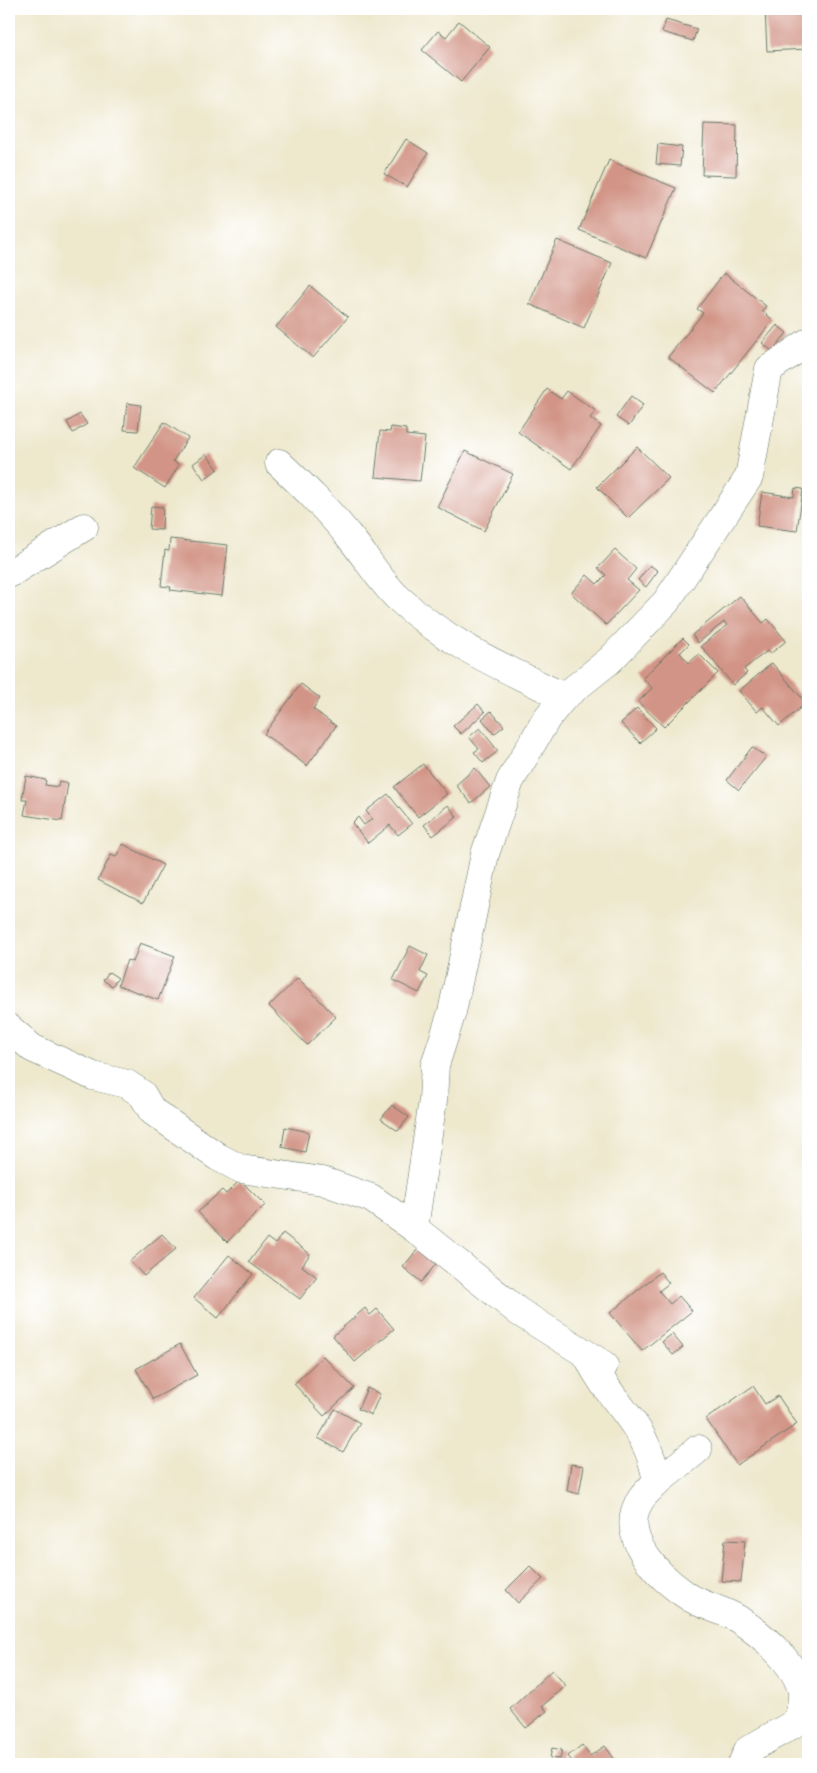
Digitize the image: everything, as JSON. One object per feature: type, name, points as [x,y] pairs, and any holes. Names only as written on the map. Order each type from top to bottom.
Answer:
[{"type":"street","points":[[414,1228],[433,1100],[435,1065],[452,1012],[485,854],[510,781],[547,718],[564,697],[610,660],[639,632],[676,588],[749,478],[769,370],[808,342]]},
{"type":"street","points":[[279,463],[330,514],[390,589],[421,618],[488,660],[564,697]]},
{"type":"street","points":[[9,574],[84,527]]},
{"type":"street","points":[[9,1028],[32,1048],[93,1076],[127,1084],[142,1094],[152,1110],[218,1157],[241,1169],[323,1181],[371,1198],[414,1228],[519,1312],[596,1361],[598,1378],[630,1415],[651,1452],[657,1483]]},
{"type":"street","points":[[698,1450],[641,1498],[633,1514],[634,1532],[648,1562],[686,1596],[737,1618],[776,1650],[790,1666],[802,1693],[797,1722],[748,1750],[742,1764]]},
{"type":"building","points":[[765,9],[808,9],[808,49],[767,51]]},
{"type":"building","points":[[666,20],[697,29],[693,41],[662,32]]},
{"type":"building","points":[[459,21],[490,47],[461,82],[422,50],[438,31],[446,37]]},
{"type":"building","points":[[704,124],[737,125],[736,176],[702,175]]},
{"type":"building","points":[[406,139],[428,153],[407,187],[384,174]]},
{"type":"building","points":[[658,144],[682,147],[680,166],[656,164]]},
{"type":"building","points":[[609,160],[676,188],[646,258],[579,230]]},
{"type":"building","points":[[557,240],[612,263],[584,328],[529,304]]},
{"type":"building","points":[[724,273],[766,306],[762,311],[773,320],[715,393],[668,357],[703,313],[697,309]]},
{"type":"building","points":[[310,286],[348,317],[313,358],[276,327]]},
{"type":"building","points":[[777,325],[787,333],[772,351],[762,343]]},
{"type":"building","points":[[547,389],[561,399],[567,391],[596,411],[590,418],[601,426],[571,469],[518,432]]},
{"type":"building","points":[[631,396],[643,405],[629,426],[616,417]]},
{"type":"building","points":[[127,403],[141,405],[138,431],[124,430]]},
{"type":"building","points":[[80,414],[87,424],[73,433],[67,422]]},
{"type":"building","points":[[164,422],[188,438],[173,461],[179,465],[165,488],[134,468]]},
{"type":"building","points":[[391,427],[406,429],[406,435],[425,437],[420,481],[375,477],[380,431],[390,432]]},
{"type":"building","points":[[637,447],[669,478],[628,518],[597,487]]},
{"type":"building","points":[[465,451],[513,474],[484,531],[437,507]]},
{"type":"building","points":[[206,454],[218,469],[204,479],[193,464]]},
{"type":"building","points":[[795,488],[803,489],[797,531],[757,526],[762,492],[794,497]]},
{"type":"building","points":[[151,506],[163,507],[162,530],[149,529]]},
{"type":"building","points":[[170,539],[228,545],[222,596],[170,590],[171,587],[161,586],[165,550],[169,551]]},
{"type":"building","points":[[615,550],[636,569],[627,580],[639,590],[606,625],[571,593],[587,575],[597,584],[606,575],[598,568]]},
{"type":"building","points":[[650,565],[658,571],[646,587],[638,580]]},
{"type":"building","points":[[740,596],[763,623],[768,619],[786,641],[770,654],[767,651],[744,669],[747,673],[733,685],[701,646],[727,625],[724,622],[698,643],[692,635]]},
{"type":"building","points":[[683,638],[689,644],[680,653],[689,663],[699,654],[718,673],[664,727],[638,702],[652,688],[643,678]]},
{"type":"building","points":[[772,663],[806,703],[779,726],[763,707],[757,712],[739,691]]},
{"type":"building","points":[[301,684],[320,698],[313,709],[336,726],[307,766],[264,734]]},
{"type":"building","points":[[478,704],[485,712],[461,734],[453,726]]},
{"type":"building","points":[[637,708],[656,728],[640,743],[621,723]]},
{"type":"building","points":[[491,711],[504,726],[494,734],[482,719]]},
{"type":"building","points":[[480,728],[498,751],[483,763],[474,752],[479,749],[469,737]]},
{"type":"building","points":[[752,747],[766,757],[739,790],[727,780]]},
{"type":"building","points":[[423,764],[447,794],[418,817],[394,787]]},
{"type":"building","points":[[475,768],[490,787],[471,803],[456,785]]},
{"type":"building","points":[[26,776],[46,780],[45,785],[58,787],[59,781],[68,783],[62,821],[24,815],[27,800],[22,800]]},
{"type":"building","points":[[388,794],[412,824],[398,835],[390,825],[368,843],[352,823],[358,817],[364,825],[372,819],[366,811]]},
{"type":"building","points":[[448,805],[457,817],[433,836],[424,825]]},
{"type":"building","points":[[123,844],[163,865],[143,903],[98,880],[111,855],[116,857]]},
{"type":"building","points":[[140,943],[175,956],[158,1000],[118,985],[127,960],[133,962]]},
{"type":"building","points":[[410,946],[428,955],[420,972],[428,976],[419,993],[393,980]]},
{"type":"building","points":[[109,972],[118,978],[112,986],[103,980]]},
{"type":"building","points":[[298,978],[336,1017],[307,1045],[269,1006]]},
{"type":"building","points":[[392,1105],[409,1117],[398,1131],[381,1119]]},
{"type":"building","points":[[285,1127],[309,1132],[305,1152],[282,1147]]},
{"type":"building","points":[[240,1180],[265,1205],[227,1242],[198,1212],[222,1190],[226,1194]]},
{"type":"building","points":[[283,1233],[310,1254],[302,1266],[317,1277],[300,1299],[249,1262],[267,1238],[275,1244]]},
{"type":"building","points":[[162,1234],[176,1249],[144,1276],[130,1261]]},
{"type":"building","points":[[418,1249],[436,1264],[421,1282],[403,1267]]},
{"type":"building","points":[[229,1255],[253,1274],[218,1318],[194,1298]]},
{"type":"building","points":[[660,1272],[669,1283],[659,1291],[670,1304],[679,1296],[692,1311],[642,1351],[610,1313]]},
{"type":"building","points":[[365,1308],[370,1315],[377,1309],[394,1329],[355,1362],[333,1336]]},
{"type":"building","points":[[672,1334],[683,1347],[673,1355],[662,1342]]},
{"type":"building","points":[[180,1344],[197,1375],[153,1399],[136,1369]]},
{"type":"building","points":[[323,1356],[354,1388],[324,1416],[294,1384]]},
{"type":"building","points":[[753,1386],[765,1404],[778,1396],[797,1424],[737,1465],[706,1419]]},
{"type":"building","points":[[367,1388],[380,1394],[371,1415],[358,1409]]},
{"type":"building","points":[[335,1409],[360,1423],[343,1452],[318,1438]]},
{"type":"building","points":[[571,1464],[584,1466],[579,1494],[567,1491]]},
{"type":"building","points":[[725,1540],[745,1541],[741,1582],[721,1581]]},
{"type":"building","points":[[530,1566],[543,1579],[518,1603],[506,1590]]},
{"type":"building","points":[[552,1670],[566,1686],[542,1706],[547,1711],[526,1728],[510,1709]]},
{"type":"building","points":[[582,1745],[590,1756],[605,1746],[618,1764],[574,1764],[568,1756]]},
{"type":"building","points":[[552,1748],[562,1750],[560,1759],[550,1758]]}]
